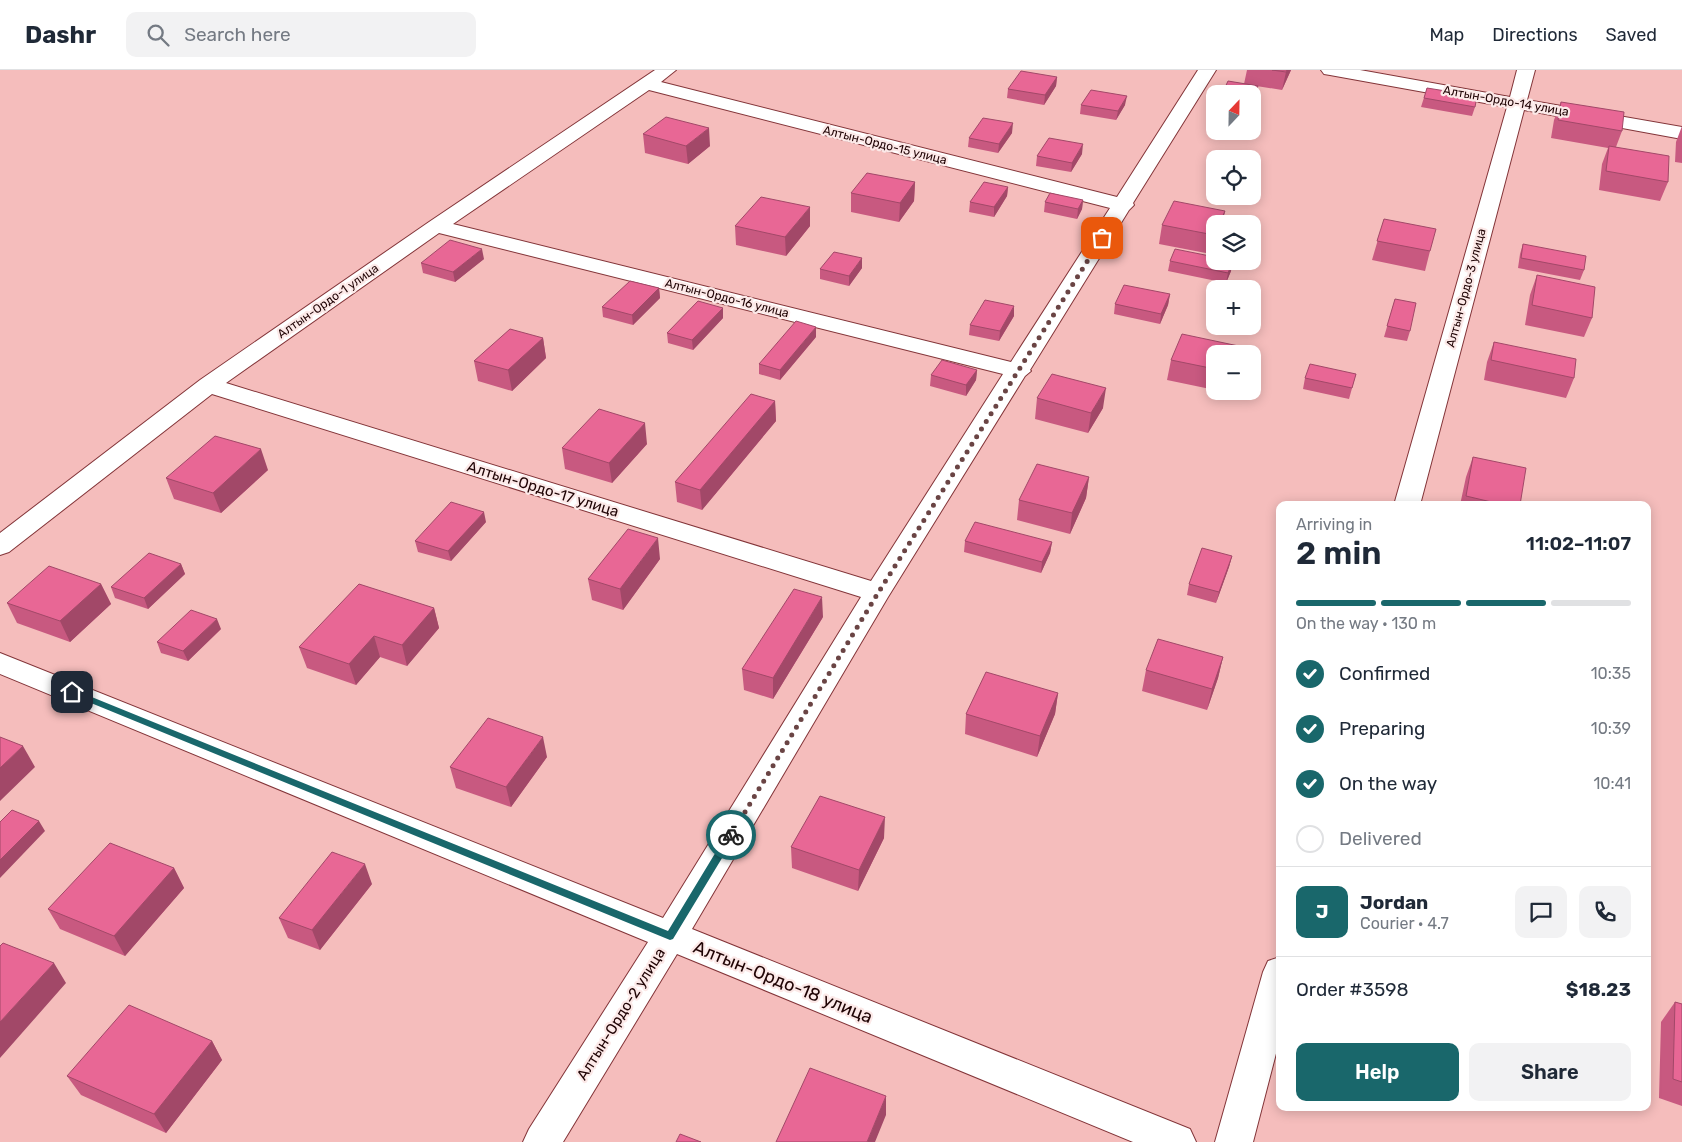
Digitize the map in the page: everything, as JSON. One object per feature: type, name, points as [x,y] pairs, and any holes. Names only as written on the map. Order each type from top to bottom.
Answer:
[{"type":"street","name":"Алтын-Ордо-1 улица","points":[[0,546],[208,385],[436,226],[667,70]]},
{"type":"street","name":"Алтын-Ордо-2 улица","points":[[542,1142],[670,936],[878,593],[1208,70]]},
{"type":"street","name":"Алтын-Ордо-14 улица","points":[[1330,70],[1682,132]]},
{"type":"street","name":"Алтын-Ордо-3 улица","points":[[1408,501],[1526,70]]},
{"type":"street","name":"Алтын-Ордо-15 улица","points":[[646,84],[1124,205]]},
{"type":"street","name":"Алтын-Ордо-16 улица","points":[[436,226],[1019,371]]},
{"type":"street","name":"Алтын-Ордо-17 улица","points":[[208,385],[878,593]]},
{"type":"street","name":"Алтын-Ордо-18 улица","points":[[0,663],[1177,1142]]},
{"type":"street","points":[[1234,1142],[1276,987]]},
{"type":"building","points":[[1021,71],[1057,77],[1045,95],[1008,89]]},
{"type":"building","points":[[1228,81],[1252,85],[1226,85]]},
{"type":"building","points":[[1427,88],[1477,96],[1475,107],[1424,98]]},
{"type":"building","points":[[1091,90],[1127,96],[1118,111],[1081,105]]},
{"type":"building","points":[[1561,102],[1624,112],[1622,131],[1558,120]]},
{"type":"building","points":[[666,117],[709,128],[686,146],[643,134]]},
{"type":"building","points":[[983,118],[1013,123],[999,144],[969,138]]},
{"type":"building","points":[[1049,138],[1083,144],[1072,163],[1037,156]]},
{"type":"building","points":[[1609,146],[1669,156],[1668,182],[1606,171]]},
{"type":"building","points":[[867,173],[915,182],[900,203],[851,193]]},
{"type":"building","points":[[984,182],[1008,187],[994,207],[970,202]]},
{"type":"building","points":[[1050,193],[1083,200],[1078,209],[1045,202]]},
{"type":"building","points":[[761,197],[810,207],[785,237],[735,226]]},
{"type":"building","points":[[1174,201],[1225,211],[1223,215],[1206,215],[1206,233],[1162,225]]},
{"type":"building","points":[[1384,219],[1436,229],[1430,251],[1377,241]]},
{"type":"building","points":[[450,240],[482,249],[453,272],[421,263]]},
{"type":"building","points":[[1523,244],[1586,256],[1584,270],[1521,258]]},
{"type":"building","points":[[1175,249],[1206,255],[1206,268],[1170,261]]},
{"type":"building","points":[[834,252],[862,258],[849,276],[820,269]]},
{"type":"building","points":[[1214,270],[1229,270],[1228,273]]},
{"type":"building","points":[[1537,275],[1595,287],[1592,318],[1532,305]]},
{"type":"building","points":[[630,281],[659,288],[632,315],[602,307]]},
{"type":"building","points":[[1124,285],[1170,294],[1161,314],[1115,304]]},
{"type":"building","points":[[1395,299],[1416,303],[1410,331],[1387,326]]},
{"type":"building","points":[[985,300],[1014,306],[1000,331],[970,325]]},
{"type":"building","points":[[698,301],[723,308],[692,340],[667,333]]},
{"type":"building","points":[[796,321],[816,327],[780,370],[759,364]]},
{"type":"building","points":[[510,329],[543,338],[508,370],[474,361]]},
{"type":"building","points":[[1182,334],[1234,345],[1206,345],[1206,367],[1171,360]]},
{"type":"building","points":[[1494,342],[1576,359],[1574,378],[1491,360]]},
{"type":"building","points":[[942,360],[977,370],[966,385],[931,375]]},
{"type":"building","points":[[1310,364],[1356,374],[1352,388],[1305,378]]},
{"type":"building","points":[[1052,374],[1106,388],[1091,413],[1037,398]]},
{"type":"building","points":[[751,394],[775,401],[700,490],[675,482]]},
{"type":"building","points":[[599,409],[645,423],[609,463],[562,448]]},
{"type":"building","points":[[215,436],[261,449],[213,493],[166,478]]},
{"type":"building","points":[[1473,457],[1526,468],[1521,501],[1487,501],[1466,496]]},
{"type":"building","points":[[1037,464],[1089,477],[1072,513],[1019,500]]},
{"type":"building","points":[[451,502],[484,512],[448,551],[415,541]]},
{"type":"building","points":[[975,522],[1052,542],[1042,562],[965,541]]},
{"type":"building","points":[[628,529],[658,538],[620,589],[588,579]]},
{"type":"building","points":[[1202,548],[1232,556],[1219,592],[1189,584]]},
{"type":"building","points":[[149,553],[181,564],[144,598],[111,587]]},
{"type":"building","points":[[49,566],[101,584],[60,621],[7,603]]},
{"type":"building","points":[[359,584],[434,608],[402,645],[374,636],[349,664],[299,647]]},
{"type":"building","points":[[794,589],[822,597],[773,678],[742,669]]},
{"type":"building","points":[[191,610],[217,619],[183,651],[157,642]]},
{"type":"building","points":[[1158,639],[1223,657],[1212,689],[1146,670]]},
{"type":"building","points":[[986,672],[1058,693],[1040,736],[966,714]]},
{"type":"building","points":[[488,718],[543,737],[506,787],[450,767]]},
{"type":"building","points":[[0,737],[23,746],[0,768]]},
{"type":"building","points":[[820,796],[885,817],[859,870],[791,847]]},
{"type":"building","points":[[12,810],[39,821],[0,860],[0,822]]},
{"type":"building","points":[[110,843],[174,868],[114,936],[48,909]]},
{"type":"building","points":[[332,852],[365,864],[312,930],[279,918]]},
{"type":"building","points":[[3,943],[54,963],[0,1022],[0,946]]},
{"type":"building","points":[[1675,1002],[1682,1004],[1682,1082],[1673,1079]]},
{"type":"building","points":[[129,1005],[212,1041],[154,1114],[67,1076]]},
{"type":"building","points":[[810,1068],[886,1096],[867,1142],[776,1142]]},
{"type":"building","points":[[680,1134],[701,1142],[676,1142]]},
{"type":"way so far","points":[[731,835],[878,593],[1102,238]]},
{"type":"route","points":[[72,692],[670,936],[731,835]]}]
